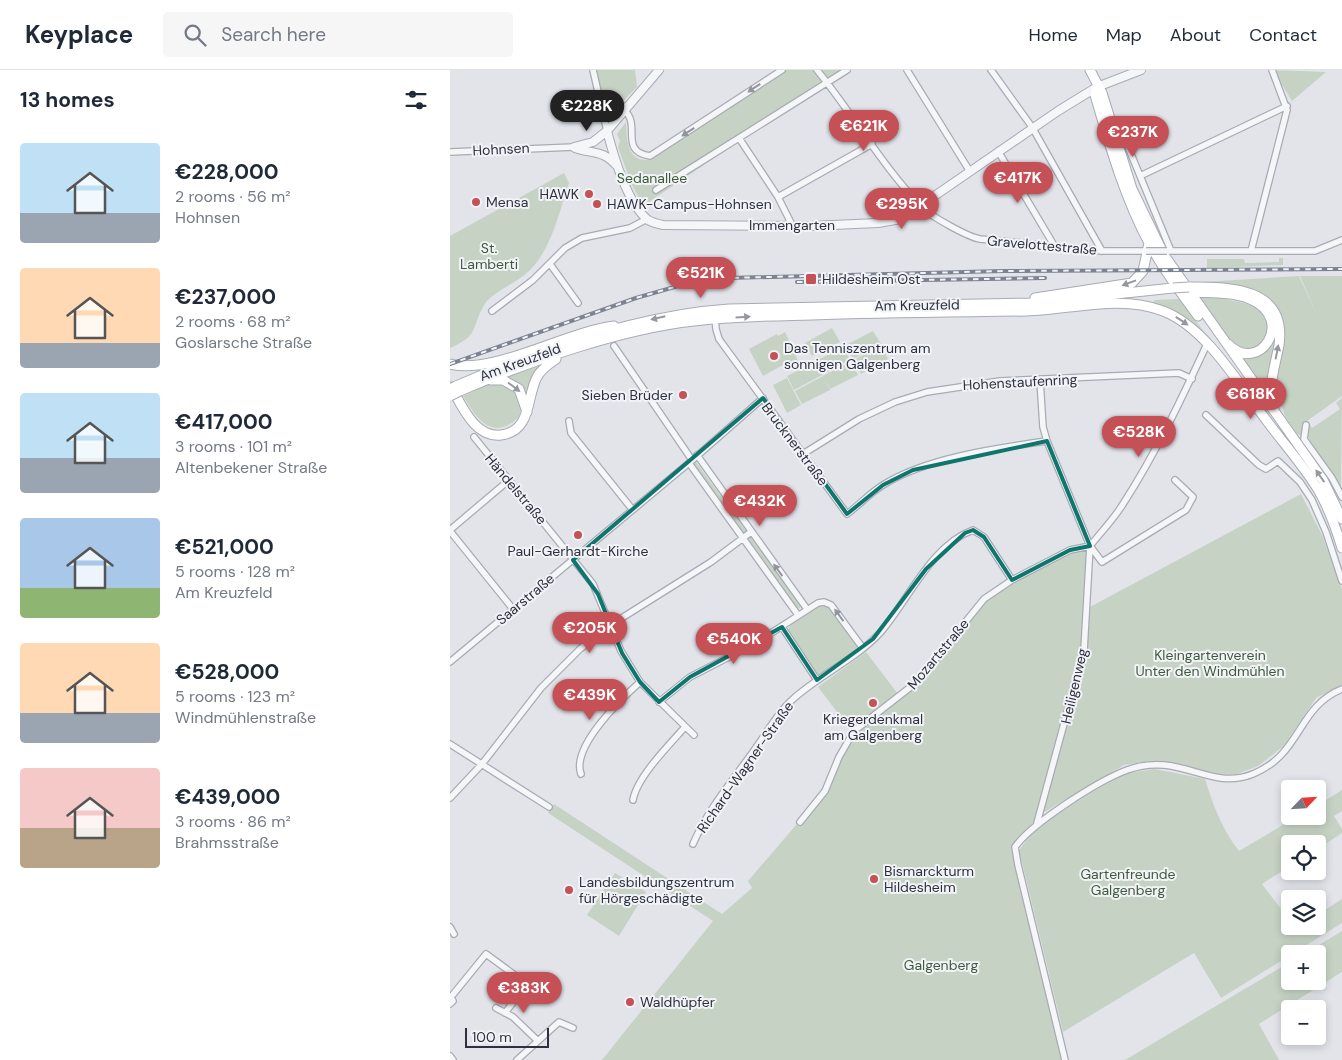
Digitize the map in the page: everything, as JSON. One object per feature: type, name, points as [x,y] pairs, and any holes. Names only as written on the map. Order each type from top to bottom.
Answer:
[{"type":"main road","points":[[1090,70],[1097,87],[1102,93],[1121,158],[1144,216],[1164,255],[1257,397],[1281,440],[1303,468],[1325,502],[1342,548]]},
{"type":"main road","points":[[1097,87],[1095,95],[1121,179],[1148,247],[1190,294],[1323,480],[1342,519]]},
{"type":"main road","points":[[1013,303],[1132,283],[1142,275],[1148,247]]},
{"type":"main road","points":[[1190,294],[1223,287],[1243,291],[1261,298],[1273,310],[1280,334],[1271,391],[1277,416]]},
{"type":"main road","points":[[1119,302],[1175,291],[1190,294],[1226,294],[1250,299],[1266,311],[1272,324],[1272,334],[1267,344],[1258,350],[1248,353],[1236,350],[1214,329]]},
{"type":"main road","name":"Am Kreuzfeld","points":[[486,380],[567,352],[639,331],[715,315],[1059,302],[1175,291]]},
{"type":"main road","name":"Am Kreuzfeld","points":[[454,388],[498,368],[639,323],[676,314],[1037,311],[1119,302],[1138,304],[1164,311],[1189,326],[1207,344],[1281,440]]},
{"type":"main road","points":[[450,364],[477,367],[591,330],[639,323]]},
{"type":"main road","points":[[454,388],[477,428],[491,435],[511,432],[520,426],[527,412],[537,376],[542,369],[567,352]]},
{"type":"main road","points":[[450,396],[454,388],[486,380],[504,380],[516,387],[523,397],[527,412]]},
{"type":"street","points":[[492,311],[533,280],[565,248],[582,238],[630,228],[647,219],[630,193],[618,167],[607,131],[593,70]]},
{"type":"street","name":"Hohnsen","points":[[450,152],[574,147],[593,142],[607,131],[659,70]]},
{"type":"street","points":[[600,102],[612,108],[626,108],[631,119],[632,143],[638,154],[650,156],[782,70]]},
{"type":"street","name":"Gravelottestraße","points":[[818,70],[872,144],[921,206],[928,212],[976,238],[1102,251],[1148,247],[1169,251],[1315,251],[1342,240]]},
{"type":"street","points":[[656,190],[848,70]]},
{"type":"street","points":[[907,70],[969,170]]},
{"type":"street","points":[[991,70],[1032,127],[1102,251]]},
{"type":"street","name":"Immengarten","points":[[647,219],[663,225],[792,225],[878,224],[901,219],[1032,127],[1097,87],[1141,70]]},
{"type":"street","points":[[1251,251],[1283,129],[1287,106],[1272,70]]},
{"type":"street","points":[[1140,176],[1287,106]]},
{"type":"street","points":[[1117,120],[1169,251]]},
{"type":"street","points":[[739,138],[778,197],[792,225]]},
{"type":"street","points":[[778,197],[872,144]]},
{"type":"street","points":[[574,147],[605,154],[618,167]]},
{"type":"street","points":[[998,151],[1055,247]]},
{"type":"street","points":[[550,264],[578,303]]},
{"type":"street","points":[[715,315],[719,339],[763,398]]},
{"type":"street","points":[[1090,546],[1122,505],[1192,379],[1207,344]]},
{"type":"street","points":[[614,346],[693,459],[743,539],[798,615]]},
{"type":"street","name":"Hohenstaufenring","points":[[803,454],[859,418],[902,399],[961,385],[1179,374],[1192,379]]},
{"type":"street","points":[[1040,380],[1043,426],[1047,441],[1090,546],[1102,562],[1186,510],[1193,497],[1175,480]]},
{"type":"street","name":"Brucknerstraße","points":[[693,459],[763,398],[847,514],[883,485],[913,470],[997,448],[1047,441]]},
{"type":"street","points":[[1206,415],[1262,468],[1266,468],[1278,461],[1292,473],[1306,490],[1319,514],[1342,581]]},
{"type":"street","points":[[569,421],[572,433],[632,509]]},
{"type":"street","points":[[1306,424],[1304,439],[1342,496]]},
{"type":"street","name":"Händelstraße","points":[[474,437],[598,594],[609,626],[621,651],[640,682],[694,736]]},
{"type":"street","points":[[693,459],[751,532],[807,609]]},
{"type":"street","name":"Saarstraße","points":[[450,662],[693,459]]},
{"type":"street","points":[[1292,473],[1303,468]]},
{"type":"street","points":[[509,480],[450,531],[513,609]]},
{"type":"street","name":"Richard-Wagner-Straße","points":[[693,844],[708,814],[783,709],[881,631],[932,562],[951,543],[964,533],[973,530],[984,537],[1012,580]]},
{"type":"street","points":[[450,798],[482,764],[541,688],[580,649],[609,626],[751,532]]},
{"type":"street","name":"Mozartstraße","points":[[800,822],[825,791],[839,758],[854,731],[911,688],[984,600],[1012,580],[1070,550],[1090,546]]},
{"type":"street","name":"Heiligenweg","points":[[1037,823],[1084,650],[1090,546]]},
{"type":"street","points":[[659,702],[690,677],[754,644],[807,609],[824,602],[831,605],[862,647]]},
{"type":"street","points":[[782,626],[818,680]]},
{"type":"street","points":[[582,774],[579,767],[585,747],[602,722],[640,682]]},
{"type":"street","points":[[1065,1060],[1014,847],[1037,823],[1117,774],[1138,767],[1166,765],[1208,777],[1225,779],[1261,771],[1284,754],[1312,710],[1342,689]]},
{"type":"street","points":[[633,800],[634,792],[658,758],[685,727]]},
{"type":"street","points":[[450,744],[549,807]]},
{"type":"street","points":[[450,927],[454,934]]},
{"type":"street","points":[[450,1004],[453,1001],[450,997],[486,954],[528,984],[505,1013]]},
{"type":"street","points":[[496,1008],[526,1029],[536,1040]]},
{"type":"street","points":[[517,1060],[536,1040],[559,1022],[573,1028]]},
{"type":"street","points":[[450,1056],[453,1060]]},
{"type":"highlighted area","points":[[763,398],[847,514],[883,485],[913,470],[1047,441],[1090,546],[1070,550],[1012,580],[984,537],[973,530],[965,533],[926,569],[873,639],[817,680],[782,627],[690,677],[659,702],[640,682],[622,653],[598,594],[573,560]]},
{"type":"green space","points":[[596,70],[635,70],[637,87],[623,101],[610,106],[604,101]]},
{"type":"green space","name":"Sedanallee","points":[[785,70],[844,70],[643,206],[631,183],[618,147],[620,141],[617,134],[626,122],[629,148],[632,153],[642,160],[650,160]]},
{"type":"green space","points":[[1273,70],[1326,72],[1292,101]]},
{"type":"green space","name":"St. Lamberti","points":[[564,173],[569,183],[554,229],[538,261],[525,274],[488,300],[480,313],[471,335],[450,348],[450,236]]},
{"type":"green space","points":[[1279,258],[1283,258],[1283,265],[1207,268],[1207,259],[1244,259],[1245,263],[1279,262]]},
{"type":"green space","points":[[1299,276],[1318,317],[1300,276],[1342,276],[1342,396],[1307,421],[1312,428],[1340,409],[1336,403],[1342,398],[1341,491],[1308,437],[1297,434],[1285,416],[1281,403],[1277,406],[1274,392],[1282,340],[1256,292],[1230,284],[1185,283]]},
{"type":"green space","points":[[1197,298],[1220,298],[1248,304],[1250,301],[1262,309],[1270,328],[1262,345],[1242,351],[1220,333]]},
{"type":"green space","points":[[1179,299],[1212,343],[1154,304],[1154,300]]},
{"type":"green space","points":[[832,328],[840,342],[812,356],[805,343]]},
{"type":"green space","points":[[873,331],[881,344],[853,359],[846,345]]},
{"type":"green space","name":"Das Tenniszentrum am sonnigen Galgenberg","points":[[785,332],[799,363],[785,370],[783,365],[763,376],[749,349],[777,334],[778,336]]},
{"type":"green space","points":[[1275,337],[1265,392],[1239,356]]},
{"type":"green space","points":[[881,345],[888,359],[861,374],[854,360]]},
{"type":"green space","points":[[843,347],[850,360],[794,390],[787,376]]},
{"type":"green space","points":[[851,361],[858,375],[830,389],[823,377],[830,390],[802,404],[795,391]]},
{"type":"green space","points":[[542,365],[530,382],[527,402],[504,377]]},
{"type":"green space","points":[[787,378],[801,405],[787,413],[773,385]]},
{"type":"green space","points":[[493,383],[512,390],[520,398],[521,404],[518,418],[509,425],[500,428],[486,424],[479,419],[463,396]]},
{"type":"green space","points":[[696,462],[801,606],[800,608],[797,609],[694,465]]},
{"type":"green space","name":"Galgenberg","points":[[1301,494],[1322,535],[1342,589],[1342,685],[1316,698],[1284,746],[1258,766],[1237,774],[1212,775],[1174,763],[1151,761],[1124,765],[1041,814],[1011,847],[1062,1060],[602,1060],[713,921],[548,813],[554,804],[722,914],[752,888],[748,881],[825,791],[854,731],[905,693],[966,621],[998,588],[1070,550],[1090,546],[1088,608]]},
{"type":"green space","points":[[823,605],[830,608],[858,646],[857,650],[821,676],[818,676],[788,634],[788,630],[803,614]]},
{"type":"green space","points":[[866,652],[898,694],[850,729],[818,687]]},
{"type":"green space","name":"Gartenfreunde Galgenberg","points":[[1155,769],[1205,779],[1219,816],[1239,851],[1283,825],[1326,825],[1326,800],[1342,790],[1342,811],[1334,816],[1342,829],[1342,833],[1326,844],[1326,835],[1281,835],[1281,872],[1262,884],[1281,909],[1281,935],[1323,935],[1307,945],[1281,945],[1281,961],[1221,998],[1194,953],[1063,1032],[1019,850],[1036,828],[1094,791],[1127,773]]},
{"type":"green space","points":[[615,873],[646,892],[619,936],[587,915]]},
{"type":"green space","name":"Gartenfreunde Galgenberg","points":[[1342,899],[1342,923],[1326,933],[1326,909]]},
{"type":"green space","points":[[1342,931],[1342,972],[1326,982],[1326,945],[1319,945]]},
{"type":"green space","points":[[1281,967],[1281,990],[1313,990],[1297,1000],[1281,1000],[1281,1010],[1259,1024],[1279,1060],[1125,1060]]},
{"type":"railway","points":[[450,364],[636,298],[678,286],[728,278],[1003,271],[1342,269]]},
{"type":"railway","points":[[797,282],[1045,278]]},
{"type":"place","name":"HAWK","points":[[589,194]]},
{"type":"place","name":"Mensa","points":[[476,202]]},
{"type":"place","name":"HAWK-Campus-Hohnsen","points":[[597,204]]},
{"type":"place","name":"Hildesheim Ost","points":[[811,279]]},
{"type":"place","name":"Das Tenniszentrum am sonnigen Galgenberg","points":[[774,356]]},
{"type":"place","name":"Sieben Brüder","points":[[683,395]]},
{"type":"place","name":"Paul-Gerhardt-Kirche","points":[[578,535]]},
{"type":"place","name":"Kriegerdenkmal am Galgenberg","points":[[873,703]]},
{"type":"place","name":"Bismarckturm Hildesheim","points":[[874,879]]},
{"type":"place","name":"Landesbildungszentrum für Hörgeschädigte","points":[[569,890]]},
{"type":"place","name":"Waldhüpfer","points":[[630,1002]]},
{"type":"park label","name":"Kleingartenverein Unter den Windmühlen","points":[[1210,664]]}]
